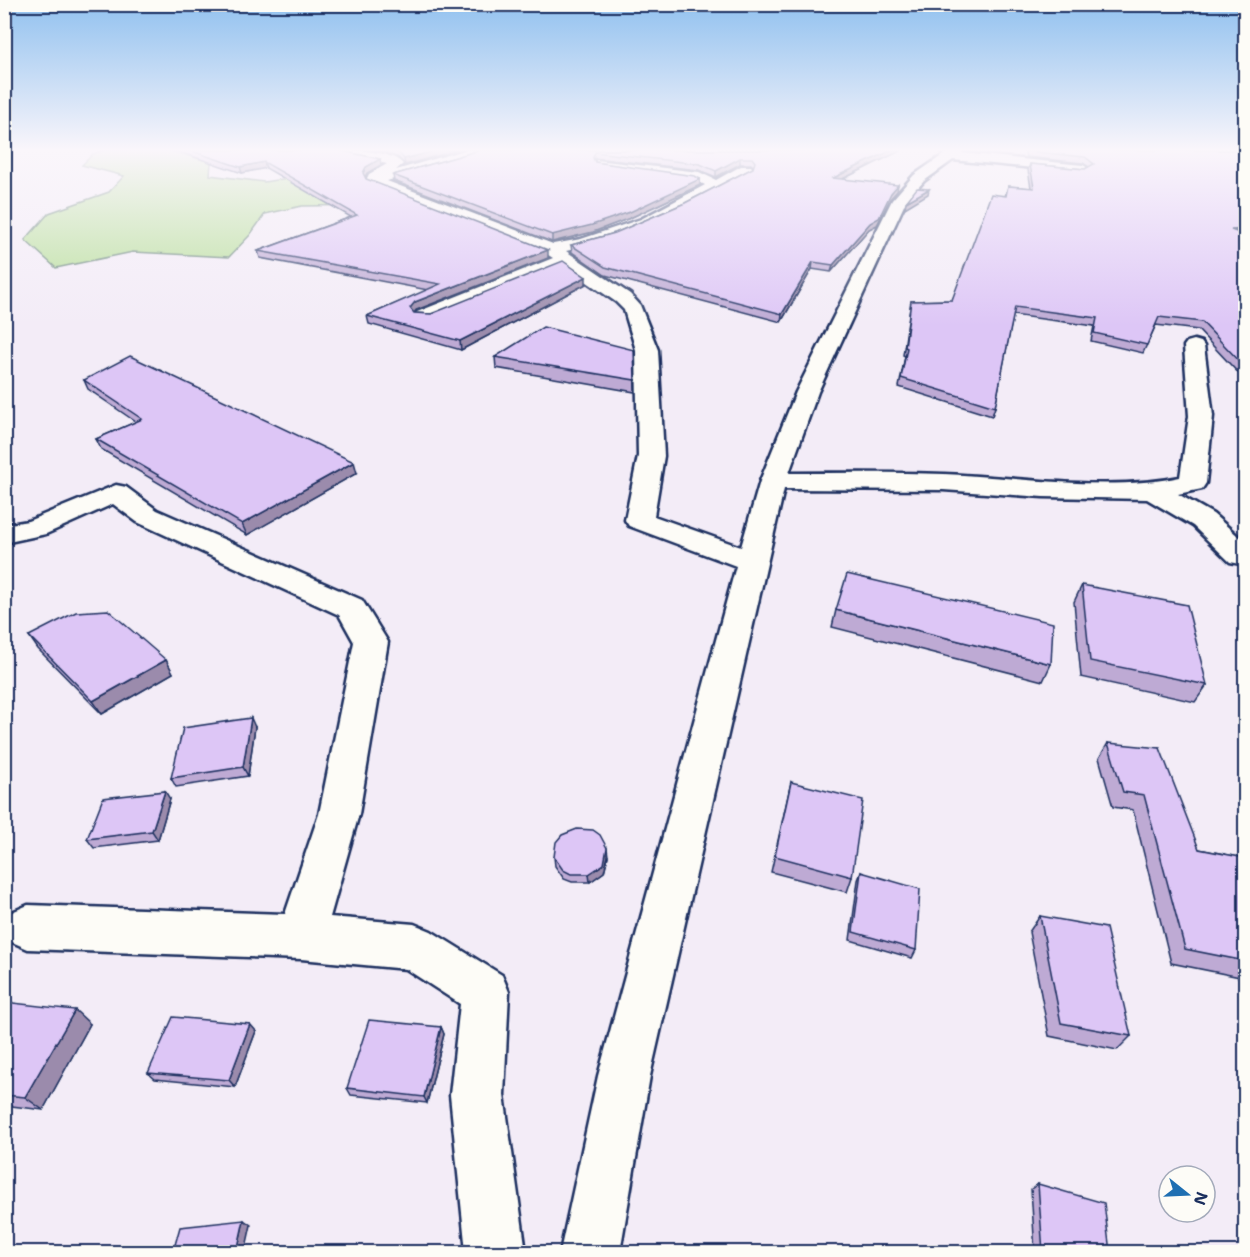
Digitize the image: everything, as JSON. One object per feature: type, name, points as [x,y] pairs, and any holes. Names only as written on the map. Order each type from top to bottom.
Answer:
[{"type":"street","points":[[445,209],[558,254],[623,298],[633,309],[647,350],[651,456],[639,520],[752,561]]},
{"type":"street","points":[[424,316],[558,254],[646,222],[671,209]]},
{"type":"street","points":[[590,1252],[624,1076],[773,481],[807,392],[895,209]]},
{"type":"street","points":[[773,481],[943,482],[1043,489],[1153,491],[1193,483],[1201,416],[1194,346]]},
{"type":"street","points":[[1153,491],[1203,520],[1241,555],[1245,556]]},
{"type":"street","points":[[4,534],[36,528],[116,494],[147,516],[351,608],[371,642],[339,814],[301,937]]},
{"type":"street","points":[[27,927],[301,937],[414,947],[485,992],[477,1095],[496,1252]]},
{"type":"green space","points":[[61,209],[290,209],[265,214],[250,235],[229,257],[133,252],[56,268],[25,240],[49,213]]},
{"type":"building","points":[[346,209],[442,209],[548,250],[415,302],[410,308],[414,313],[431,314],[563,261],[586,277],[460,341],[367,316],[440,284],[258,251],[357,215]]},
{"type":"building","points":[[482,209],[637,209],[592,225],[552,235]]},
{"type":"building","points":[[672,209],[883,209],[879,218],[870,223],[833,265],[813,262],[782,314],[605,267],[571,245],[615,233]]},
{"type":"building","points":[[986,209],[1245,209],[1245,229],[1231,230],[1245,235],[1245,367],[1202,322],[1159,317],[1147,345],[1094,333],[1097,318],[1015,307],[995,407],[901,378],[907,348],[905,347],[911,301],[952,300]]},
{"type":"building","points":[[543,327],[634,350],[635,380],[495,357]]},
{"type":"building","points":[[130,356],[354,462],[242,524],[96,439],[142,419],[84,380]]},
{"type":"building","points":[[847,574],[1053,623],[1051,664],[836,610]]},
{"type":"building","points":[[1082,585],[1187,605],[1207,685],[1090,661]]},
{"type":"building","points":[[108,610],[166,660],[93,701],[29,636],[76,612]]},
{"type":"building","points":[[251,718],[243,767],[171,778],[183,728]]},
{"type":"building","points":[[1108,743],[1160,748],[1199,849],[1245,858],[1245,961],[1185,949],[1144,795],[1123,792]]},
{"type":"building","points":[[791,782],[863,800],[852,877],[775,856]]},
{"type":"building","points":[[165,791],[152,831],[87,839],[103,798]]},
{"type":"building","points":[[577,829],[593,830],[600,835],[607,848],[604,864],[589,874],[571,874],[563,870],[554,857],[556,842],[562,835]]},
{"type":"building","points":[[861,872],[920,889],[916,950],[853,932]]},
{"type":"building","points":[[1040,916],[1106,928],[1131,1036],[1061,1023]]},
{"type":"building","points":[[4,1002],[75,1010],[25,1097],[4,1095]]},
{"type":"building","points":[[173,1017],[250,1024],[229,1080],[148,1073]]},
{"type":"building","points":[[369,1020],[441,1027],[424,1097],[347,1088]]},
{"type":"building","points":[[1038,1184],[1104,1203],[1110,1252],[1043,1252]]},
{"type":"building","points":[[244,1220],[237,1252],[173,1252],[180,1227]]}]
